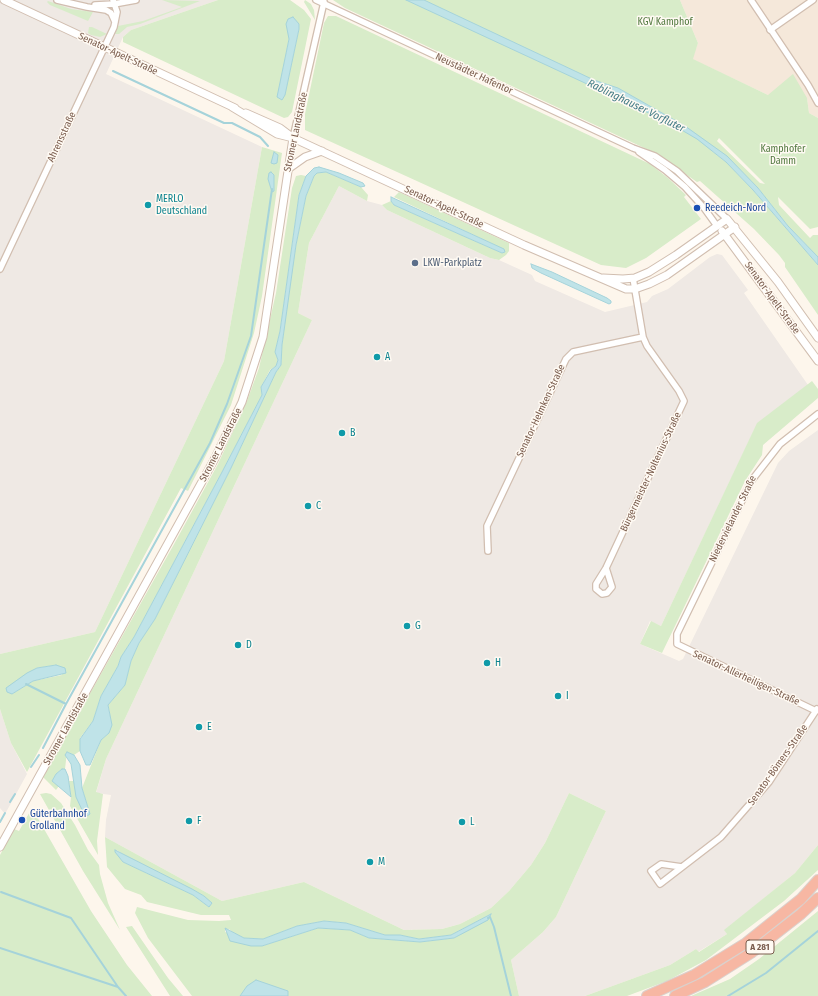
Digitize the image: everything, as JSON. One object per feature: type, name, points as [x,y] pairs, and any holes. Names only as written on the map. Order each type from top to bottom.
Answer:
[{"type":"highway","name":"A 281","points":[[647,996],[694,975],[741,946],[801,899],[818,880]]},
{"type":"highway","name":"A 281","points":[[675,996],[705,982],[751,953],[801,914],[818,898]]},
{"type":"street","name":"Senator-Apelt-Straße","points":[[4,0],[280,128],[294,138],[593,276],[626,289],[635,289]]},
{"type":"street","points":[[57,0],[106,10],[111,13],[115,22]]},
{"type":"street","points":[[76,4],[136,0]]},
{"type":"street","name":"Neustädter Hafentor","points":[[316,0],[324,2],[633,148],[655,156],[677,171],[728,219]]},
{"type":"street","points":[[751,0],[808,85],[818,103]]},
{"type":"street","points":[[770,30],[813,0]]},
{"type":"street","name":"Ahrensstraße","points":[[0,269],[105,48],[115,22],[116,12],[113,2]]},
{"type":"street","name":"Stromer Landstraße","points":[[0,847],[214,460],[242,402],[263,337],[288,169],[324,2]]},
{"type":"street","name":"Neustädter Hafentor","points":[[633,148],[665,170],[685,188],[704,208],[717,226]]},
{"type":"street","points":[[288,169],[305,157],[322,151]]},
{"type":"street","name":"Senator-Apelt-Straße","points":[[593,276],[623,279],[633,278],[658,267],[728,219],[818,338]]},
{"type":"street","name":"Senator-Apelt-Straße","points":[[717,226],[818,362]]},
{"type":"street","points":[[635,289],[667,275],[735,227]]},
{"type":"street","points":[[633,278],[643,337]]},
{"type":"street","name":"Senator-Helmken-Straße","points":[[488,551],[487,526],[566,359],[573,352],[643,337]]},
{"type":"street","name":"Bürgermeister-Noltenius-Straße","points":[[606,568],[684,401],[679,391],[647,346],[643,337]]},
{"type":"street","name":"Niedervielander Straße","points":[[677,644],[677,634],[752,480],[780,444],[818,414]]},
{"type":"street","name":"Senator-Allerheiligen-Straße","points":[[677,644],[817,710]]},
{"type":"street","name":"Senator-Bömers-Straße","points":[[682,867],[661,864],[651,871],[660,884],[721,837],[751,805],[790,753],[817,710]]},
{"type":"shaded area","points":[[0,0],[218,0],[131,30],[123,37],[106,74],[262,147],[224,361],[95,632],[0,654]]},
{"type":"shaded area","points":[[680,0],[818,0],[818,118],[809,113],[807,98],[768,95],[692,59],[698,43]]},
{"type":"shaded area","points":[[339,186],[367,201],[382,205],[387,210],[490,258],[499,260],[532,275],[535,281],[605,312],[647,302],[652,296],[668,289],[710,257],[717,254],[722,255],[748,290],[744,293],[808,385],[757,424],[661,626],[650,621],[640,644],[679,661],[683,659],[778,463],[789,451],[818,430],[818,845],[795,873],[725,930],[727,934],[698,952],[696,949],[670,965],[585,996],[519,996],[511,960],[543,932],[556,917],[606,811],[569,793],[545,843],[531,865],[509,891],[491,908],[460,924],[442,929],[404,930],[304,882],[222,901],[105,837],[106,820],[111,795],[96,793],[106,759],[312,320],[298,313],[309,243]]},
{"type":"shaded area","points":[[0,709],[11,743],[27,774],[5,814],[0,808]]},
{"type":"green space","points":[[162,0],[200,1],[140,24],[127,27],[119,34],[115,34],[118,26],[143,21],[182,7]]},
{"type":"green space","points":[[218,0],[290,0],[304,10],[311,19],[292,112],[288,117],[284,118],[123,42],[123,37],[131,30]],"holes":[[[299,29],[285,94],[282,99],[278,96],[289,39]]]},
{"type":"green space","points":[[305,0],[311,4],[314,10],[315,20],[304,2]]},
{"type":"green space","points":[[333,0],[680,0],[698,43],[693,59],[768,95],[793,74],[807,98],[809,113],[818,118],[818,227],[810,229],[778,197],[779,205],[810,238],[813,235],[818,235],[818,257],[788,226],[758,188],[727,157],[711,150],[726,162],[753,190],[818,265],[818,315],[785,267],[785,263],[779,255],[754,229],[700,181],[697,182],[655,153],[345,8]],"holes":[[[719,138],[765,184],[760,183],[717,141]]]},
{"type":"green space","points":[[48,1],[71,9],[93,12],[88,21],[50,5],[47,2]]},
{"type":"green space","points":[[328,16],[336,16],[650,164],[686,195],[684,197],[701,219],[646,258],[626,268],[601,265],[305,130],[305,114],[324,23]]},
{"type":"green space","points":[[89,27],[107,34],[100,37],[91,35],[88,33]]},
{"type":"green space","points":[[262,147],[282,153],[262,296],[254,333],[231,405],[188,491],[181,488],[27,772],[11,743],[0,709],[0,654],[95,632],[224,361]],"holes":[[[56,665],[62,675],[33,681],[12,694],[37,668]]]},
{"type":"green space","points":[[326,172],[361,187],[368,195],[367,201],[339,186],[309,243],[298,313],[312,320],[106,759],[96,792],[103,794],[97,841],[98,855],[70,806],[71,797],[69,781],[74,781],[74,785],[87,816],[89,811],[82,788],[101,740],[109,733],[110,713],[108,705],[125,685],[131,661],[139,643],[155,619],[231,468],[276,372],[281,365],[288,295],[306,196],[314,176],[317,173]]},
{"type":"green space","points":[[296,176],[306,176],[299,195],[280,331],[275,352],[278,360],[276,366],[270,370],[261,387],[262,395],[134,637],[121,657],[118,666],[101,696],[93,721],[80,738],[80,751],[74,755],[67,752],[65,769],[62,769],[56,774],[52,781],[59,786],[56,790],[43,777],[218,464],[247,401],[259,368],[276,293],[292,188]]},
{"type":"green space","points":[[399,192],[509,243],[509,251],[499,260],[490,258],[387,210],[382,205],[391,201],[394,205],[461,235],[502,253],[505,252],[503,249],[394,197]]},
{"type":"green space","points":[[812,381],[818,389],[818,398],[763,445],[762,455],[745,481],[662,653],[640,644],[651,621],[661,626],[757,423]]},
{"type":"green space","points":[[569,793],[606,811],[556,917],[543,932],[511,960],[519,996],[288,996],[288,991],[241,994],[240,996],[192,996],[148,938],[135,913],[137,907],[188,920],[231,920],[229,915],[201,915],[147,902],[141,895],[125,889],[107,867],[105,837],[222,901],[304,882],[404,930],[442,929],[460,924],[491,908],[509,891],[531,865],[545,843]],"holes":[[[117,850],[125,856],[204,896],[209,907],[193,895],[123,862]],[[491,914],[454,938],[420,942],[369,938],[350,930],[318,928],[262,946],[225,932],[225,930],[229,929],[236,935],[244,938],[263,939],[297,926],[324,921],[346,923],[385,935],[400,935],[419,939],[451,935]]]},
{"type":"green space","points":[[40,794],[51,794],[61,803],[88,850],[99,865],[108,903],[120,930],[83,871]]},
{"type":"green space","points":[[32,808],[91,911],[127,965],[152,996],[0,996],[0,855],[14,829],[19,831]]},
{"type":"green space","points":[[818,845],[818,870],[784,901],[706,960],[667,981],[627,996],[585,996],[670,965],[696,949],[699,952],[727,934],[724,930],[795,873]]},
{"type":"green space","points":[[818,911],[818,996],[691,996],[730,979],[759,959]]},
{"type":"green space","points":[[132,926],[168,978],[183,996],[170,996],[126,927]]},
{"type":"water","name":"Rablinghauser Vorfluter","points":[[406,0],[424,0],[594,80],[618,88],[685,126],[727,156],[758,188],[788,226],[818,257],[818,265],[753,190],[726,162],[697,139],[673,125],[628,103]]},
{"type":"water","points":[[293,17],[299,24],[299,29],[285,95],[282,100],[277,97],[289,39],[286,24],[288,19]]},
{"type":"water","points":[[274,152],[278,155],[277,163],[274,164],[271,163]]},
{"type":"water","points":[[319,167],[339,173],[363,183],[365,186],[361,187],[326,172],[317,173],[314,176],[306,196],[296,245],[282,345],[281,365],[276,372],[231,468],[155,619],[139,643],[131,661],[125,685],[108,705],[112,725],[109,733],[101,740],[90,765],[86,765],[80,751],[80,739],[93,721],[101,696],[118,666],[121,657],[134,637],[262,395],[261,387],[271,370],[276,366],[278,360],[275,352],[280,331],[299,195],[306,176],[314,168]]},
{"type":"water","points":[[271,172],[274,175],[274,191],[272,192],[268,179],[269,173]]},
{"type":"water","points":[[391,197],[504,249],[505,252],[502,253],[394,205],[391,201]]},
{"type":"water","points":[[531,264],[552,272],[607,298],[611,301],[611,303],[609,304],[541,273],[532,268]]},
{"type":"water","points":[[56,665],[65,668],[66,673],[33,681],[12,694],[7,692],[6,688],[27,673],[37,668]]},
{"type":"water","points":[[67,752],[74,755],[80,765],[82,788],[90,814],[87,816],[84,814],[76,797],[71,764],[65,755]]},
{"type":"water","points":[[62,769],[65,769],[68,776],[71,797],[52,781],[56,774]]},
{"type":"water","points":[[115,850],[192,889],[212,903],[209,907],[193,895],[123,862]]},
{"type":"water","points":[[491,914],[488,920],[454,938],[420,942],[369,938],[350,930],[318,928],[262,946],[251,946],[230,941],[225,928],[244,938],[263,939],[297,926],[324,921],[346,923],[385,935],[400,935],[419,939],[451,935]]},
{"type":"water","points":[[256,980],[288,991],[288,996],[240,996],[247,986]]},
{"type":"waterway","points":[[113,71],[224,123],[232,123],[260,137],[268,146]]},
{"type":"waterway","points":[[26,684],[66,704],[210,443],[227,404],[251,336],[272,189]]},
{"type":"waterway","points":[[43,748],[66,704]]},
{"type":"waterway","points":[[31,767],[39,755]]},
{"type":"waterway","points":[[10,802],[15,794]]},
{"type":"waterway","points":[[0,822],[5,813]]},
{"type":"waterway","points":[[1,892],[71,918],[118,987]]},
{"type":"waterway","points":[[488,918],[490,917],[494,927],[511,996]]},
{"type":"waterway","points":[[728,996],[766,973],[818,931]]},
{"type":"waterway","points":[[0,948],[118,987],[126,996]]},
{"type":"place","name":"MERLO Deutschland","points":[[148,205]]},
{"type":"place","name":"Reedeich-Nord","points":[[697,208]]},
{"type":"place","name":"LKW-Parkplatz","points":[[415,263]]},
{"type":"place","name":"A","points":[[377,357]]},
{"type":"place","name":"B","points":[[342,433]]},
{"type":"place","name":"C","points":[[308,506]]},
{"type":"place","name":"G","points":[[407,626]]},
{"type":"place","name":"D","points":[[238,645]]},
{"type":"place","name":"H","points":[[487,663]]},
{"type":"place","name":"I","points":[[558,696]]},
{"type":"place","name":"E","points":[[199,727]]},
{"type":"place","name":"Güterbahnhof Grolland","points":[[22,820]]},
{"type":"place","name":"F","points":[[189,821]]},
{"type":"place","name":"L","points":[[462,822]]},
{"type":"place","name":"M","points":[[370,862]]},
{"type":"park label","name":"KGV Kamphof","points":[[665,22]]},
{"type":"park label","name":"Kamphofer Damm","points":[[783,154]]}]
